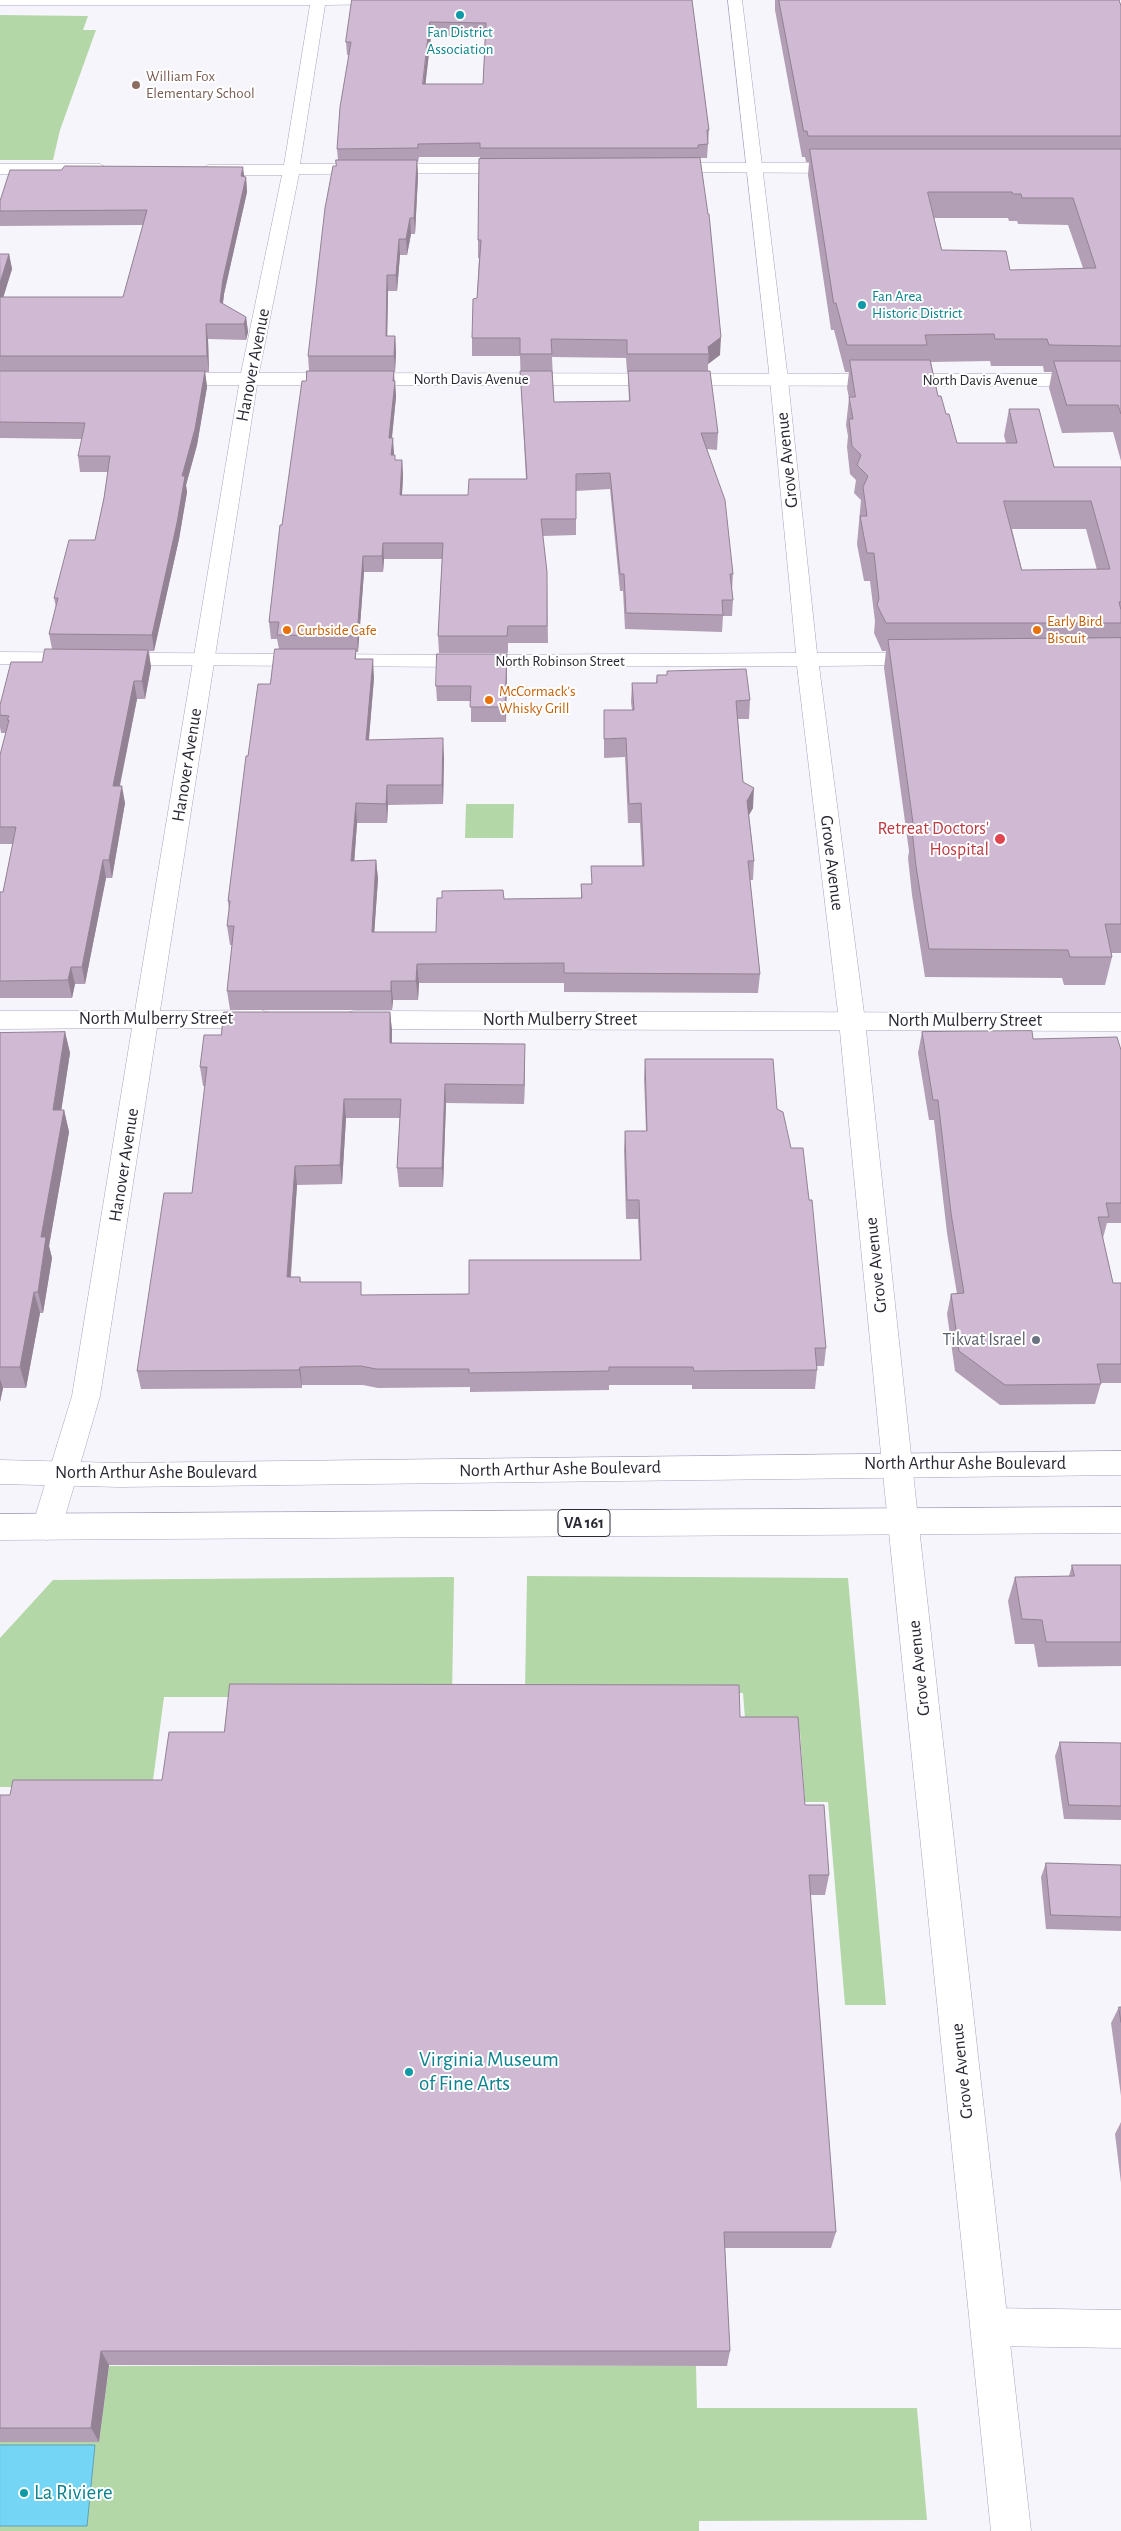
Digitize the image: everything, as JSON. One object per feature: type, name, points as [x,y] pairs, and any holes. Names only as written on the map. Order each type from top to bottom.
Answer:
[{"type":"street","name":"Hanover Avenue","points":[[46,1527],[86,1396],[249,379],[291,171],[318,0]]},
{"type":"street","points":[[0,1],[406,0]]},
{"type":"street","name":"Grove Avenue","points":[[736,0],[779,380],[807,659],[852,1021],[896,1464],[1011,2531]]},
{"type":"street","points":[[195,170],[291,171],[532,168]]},
{"type":"street","points":[[647,168],[860,168]]},
{"type":"street","points":[[0,169],[118,170]]},
{"type":"street","name":"North Davis Avenue","points":[[151,379],[1121,380]]},
{"type":"street","name":"North Robinson Street","points":[[0,658],[204,660],[946,659]]},
{"type":"street","name":"North Mulberry Street","points":[[0,1020],[283,1019]]},
{"type":"street","name":"North Mulberry Street","points":[[332,1020],[1121,1022]]},
{"type":"street","name":"North Arthur Ashe Boulevard","points":[[0,1472],[63,1472],[120,1475],[896,1464],[1121,1463]]},
{"type":"street","name":"VA 161","points":[[0,1527],[1121,1520]]},
{"type":"street","points":[[989,2327],[1121,2329]]},
{"type":"green space","points":[[0,15],[88,16],[83,30],[96,30],[60,130],[53,160],[0,160]]},
{"type":"green space","points":[[466,804],[514,804],[513,838],[465,838]]},
{"type":"green space","points":[[527,1576],[848,1578],[886,2005],[845,2005],[828,1802],[805,1802],[800,1732],[746,1731],[743,1693],[525,1691]]},
{"type":"green space","points":[[454,1577],[452,1697],[164,1697],[152,1788],[0,1787],[0,1638],[53,1580]]},
{"type":"green space","points":[[109,2366],[696,2366],[697,2408],[917,2408],[927,2520],[699,2521],[699,2531],[0,2531],[0,2442],[99,2442]]},
{"type":"water","points":[[0,2445],[95,2445],[87,2526],[0,2526]]},
{"type":"building","points":[[352,0],[692,0],[709,130],[707,130],[708,144],[698,145],[698,148],[480,148],[480,143],[418,144],[418,148],[337,149],[340,107],[351,42],[346,42]],"holes":[[[430,22],[486,23],[483,84],[423,84]]]},
{"type":"building","points":[[779,0],[1119,0],[1121,6],[1121,136],[808,136],[807,131],[804,131]]},
{"type":"building","points":[[810,149],[1121,149],[1121,346],[1049,345],[1047,339],[995,339],[994,334],[925,335],[927,345],[847,345],[836,303],[834,303]],"holes":[[[928,192],[1012,192],[1013,194],[1021,194],[1022,198],[1073,198],[1096,268],[1010,270],[1006,251],[942,250]]]},
{"type":"building","points":[[700,158],[709,214],[721,337],[708,347],[709,354],[627,354],[627,340],[551,339],[552,354],[520,354],[520,338],[472,338],[473,299],[477,298],[481,240],[478,240],[479,159]]},
{"type":"building","points":[[336,160],[417,160],[414,218],[410,218],[406,239],[399,239],[396,275],[387,275],[386,336],[395,336],[394,356],[308,356],[325,208],[333,166],[336,166]]},
{"type":"building","points":[[65,166],[243,167],[241,176],[246,177],[223,279],[220,302],[246,317],[244,324],[206,324],[207,356],[0,356],[0,297],[123,297],[147,210],[0,211],[0,201],[10,170],[61,170]]},
{"type":"building","points":[[0,254],[9,254],[0,283]]},
{"type":"building","points":[[850,360],[930,360],[938,396],[941,396],[946,414],[949,414],[957,443],[1017,443],[1009,409],[1039,409],[1054,467],[1121,467],[1121,602],[1119,602],[1121,623],[886,623],[877,605],[879,599],[874,553],[867,553],[860,516],[867,516],[863,487],[868,476],[857,465],[861,455],[852,446],[849,419],[853,419],[849,397],[855,397]],"holes":[[[1004,501],[1091,501],[1110,569],[1022,570]]]},
{"type":"building","points":[[1054,361],[1121,361],[1121,414],[1118,405],[1067,405]]},
{"type":"building","points":[[0,371],[205,371],[195,429],[182,476],[185,476],[177,523],[152,635],[49,634],[58,598],[54,598],[69,540],[95,540],[110,456],[78,456],[85,423],[0,422]]},
{"type":"building","points":[[307,371],[394,371],[393,381],[395,381],[389,438],[393,438],[391,455],[395,455],[395,460],[402,460],[400,495],[468,495],[469,479],[527,479],[520,371],[552,371],[554,402],[630,401],[628,371],[710,371],[718,433],[701,433],[725,500],[733,574],[730,574],[733,600],[722,600],[723,615],[626,613],[624,574],[620,574],[610,473],[576,474],[576,519],[541,519],[547,572],[547,626],[508,626],[507,636],[438,636],[443,543],[383,543],[382,556],[363,556],[357,636],[277,635],[279,622],[269,622],[280,525],[282,525],[302,381],[306,381]]},
{"type":"building","name":"Retreat Doctors' Hospital","points":[[1121,638],[1121,924],[1105,924],[1112,957],[1070,957],[1068,950],[929,949],[916,866],[912,830],[914,830],[888,640]]},
{"type":"building","points":[[45,649],[148,650],[142,681],[134,681],[113,786],[122,786],[109,860],[103,860],[82,967],[71,967],[68,980],[0,981],[0,892],[3,892],[16,827],[0,827],[0,755],[9,716],[0,715],[0,705],[11,662],[42,662]]},
{"type":"building","points":[[275,649],[356,649],[355,659],[373,659],[366,740],[443,738],[442,785],[387,785],[386,804],[356,803],[351,861],[376,860],[372,932],[436,932],[437,898],[442,898],[442,891],[503,890],[504,899],[582,898],[581,884],[592,884],[591,866],[644,866],[641,803],[629,804],[626,738],[604,739],[604,710],[634,710],[632,683],[657,683],[657,675],[667,675],[667,671],[746,669],[750,700],[736,701],[743,782],[754,788],[747,801],[754,861],[748,861],[760,974],[564,973],[564,963],[417,964],[416,981],[391,981],[391,991],[227,991],[234,926],[227,926],[230,901],[228,901],[246,756],[248,756],[258,684],[270,684]]},
{"type":"building","points":[[437,654],[507,654],[505,707],[470,707],[471,686],[436,686]]},
{"type":"building","points":[[224,1012],[390,1012],[390,1043],[525,1044],[524,1085],[445,1084],[442,1168],[397,1168],[401,1099],[344,1099],[340,1165],[295,1166],[287,1277],[300,1277],[300,1282],[361,1282],[361,1295],[469,1294],[469,1260],[641,1260],[639,1200],[627,1200],[625,1131],[647,1131],[645,1059],[773,1059],[777,1109],[783,1112],[791,1148],[803,1148],[809,1200],[812,1200],[826,1348],[815,1348],[817,1370],[694,1371],[693,1367],[609,1367],[609,1371],[469,1373],[469,1369],[376,1369],[361,1366],[300,1367],[299,1370],[137,1371],[164,1193],[192,1193],[207,1067],[200,1067],[204,1035],[221,1035]]},
{"type":"building","points":[[1032,1031],[1033,1039],[1117,1037],[1121,1050],[1121,1203],[1106,1203],[1109,1217],[1098,1217],[1113,1283],[1121,1283],[1121,1364],[1097,1364],[1101,1384],[1005,1385],[959,1351],[951,1294],[964,1293],[951,1213],[938,1100],[933,1100],[922,1032]]},
{"type":"building","points":[[65,1032],[53,1110],[64,1110],[41,1237],[46,1237],[38,1292],[34,1292],[20,1367],[0,1367],[0,1033]]},
{"type":"building","points":[[1072,1565],[1121,1565],[1121,1642],[1046,1642],[1042,1620],[1022,1619],[1015,1577],[1074,1576]]},
{"type":"building","name":"Virginia Museum of Fine Arts","points":[[230,1684],[739,1685],[740,1717],[798,1717],[805,1805],[824,1805],[829,1875],[809,1875],[836,2232],[724,2232],[730,2351],[101,2351],[91,2428],[0,2428],[0,1795],[10,1795],[13,1780],[162,1780],[169,1732],[224,1732]]},
{"type":"building","points":[[1060,1742],[1121,1743],[1121,1806],[1069,1805]]},
{"type":"building","points":[[1046,1863],[1121,1865],[1121,1917],[1051,1915]]},
{"type":"place","name":"Fan District Association","points":[[460,15]]},
{"type":"place","name":"William Fox Elementary School","points":[[136,85]]},
{"type":"place","name":"Fan Area Historic District","points":[[862,305]]},
{"type":"place","name":"Curbside Cafe","points":[[287,630]]},
{"type":"place","name":"Early Bird Biscuit","points":[[1037,630]]},
{"type":"place","name":"McCormack's Whisky Grill","points":[[489,700]]},
{"type":"place","name":"Retreat Doctors' Hospital","points":[[1000,839]]},
{"type":"place","name":"Tikvat Israel","points":[[1036,1340]]},
{"type":"place","name":"Virginia Museum of Fine Arts","points":[[409,2072]]},
{"type":"place","name":"La Riviere","points":[[24,2493]]}]
